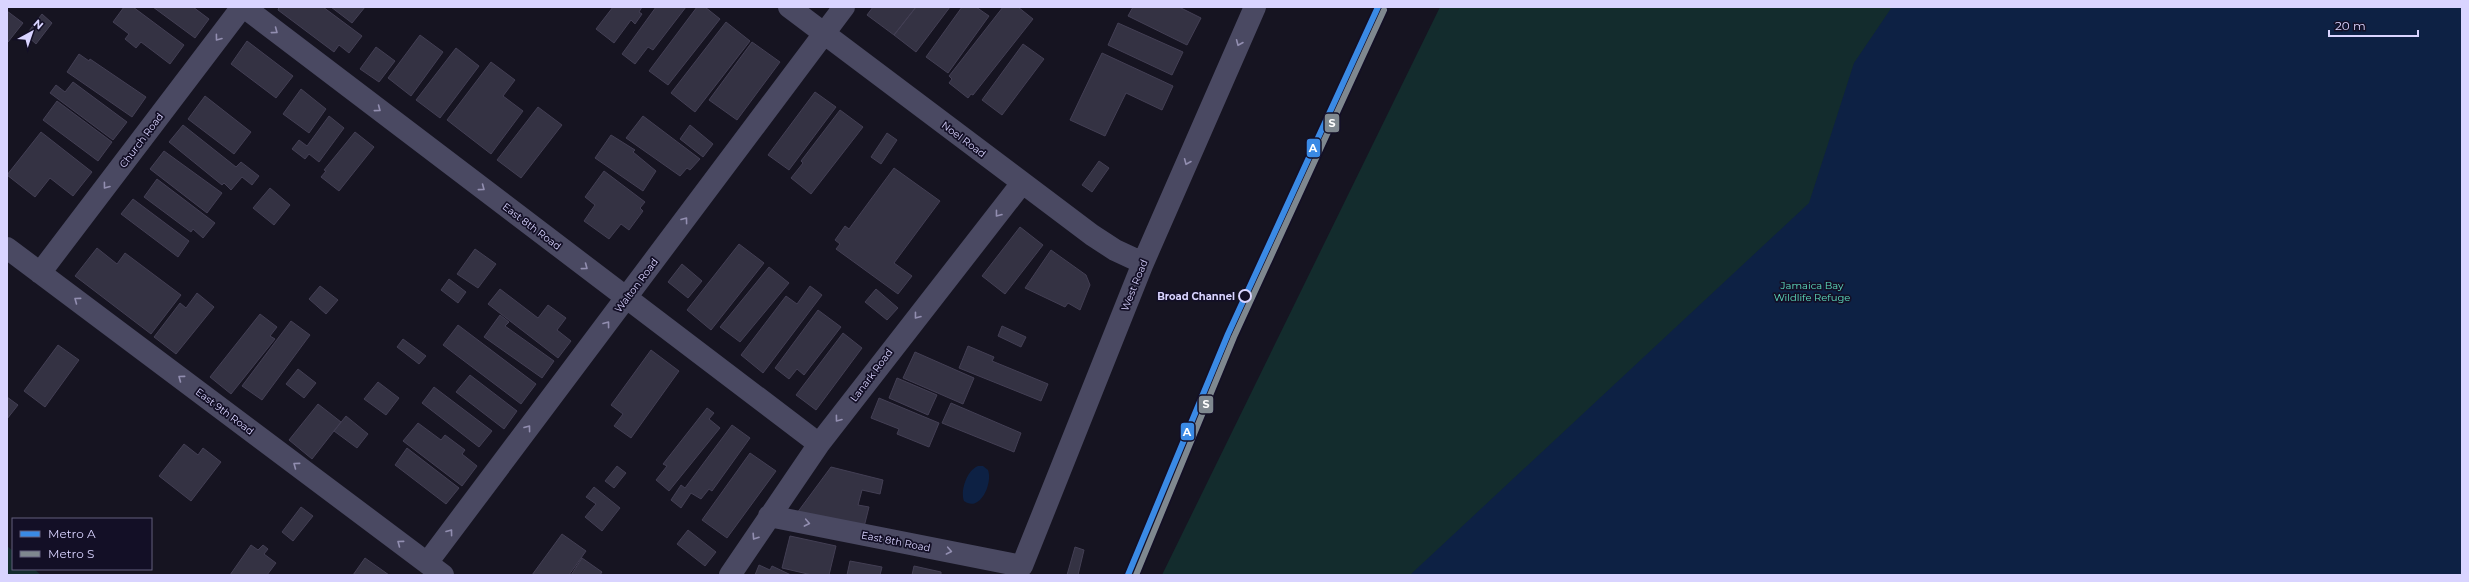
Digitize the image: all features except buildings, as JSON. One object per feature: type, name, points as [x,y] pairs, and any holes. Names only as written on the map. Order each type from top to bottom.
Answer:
[{"type":"street","name":"Church Road","points":[[40,272],[243,7]]},
{"type":"street","name":"East 8th Road","points":[[243,7],[819,444]]},
{"type":"street","name":"Noel Road","points":[[789,7],[1103,243],[1143,263]]},
{"type":"street","name":"Walton Road","points":[[435,569],[626,298],[844,7]]},
{"type":"street","name":"West Road","points":[[1022,566],[1143,263],[1254,7]]},
{"type":"street","name":"Lanark Road","points":[[730,575],[819,444],[1022,183]]},
{"type":"street","name":"East 9th Road","points":[[7,248],[435,569]]},
{"type":"street","name":"East 8th Road","points":[[769,516],[1022,566]]},
{"type":"green space","name":"Jamaica Bay Wildlife Refuge","points":[[1440,7],[2462,7],[2462,575],[1162,575]]},
{"type":"green space","points":[[7,546],[12,550],[12,570],[35,570],[41,575],[7,575]]},
{"type":"water","name":"Jamaica Bay Wildlife Refuge","points":[[1892,7],[2462,7],[2462,575],[1410,575],[1809,203],[1854,63]]},
{"type":"water","points":[[983,466],[988,470],[989,482],[984,495],[980,500],[970,504],[964,501],[963,497],[965,481],[974,468]]},
{"type":"metro line","name":"A","points":[[1128,575],[1228,334],[1378,7]]},
{"type":"metro line","name":"S","points":[[1136,575],[1234,337],[1384,10]]},
{"type":"place","name":"Broad Channel","points":[[1245,296]]}]
